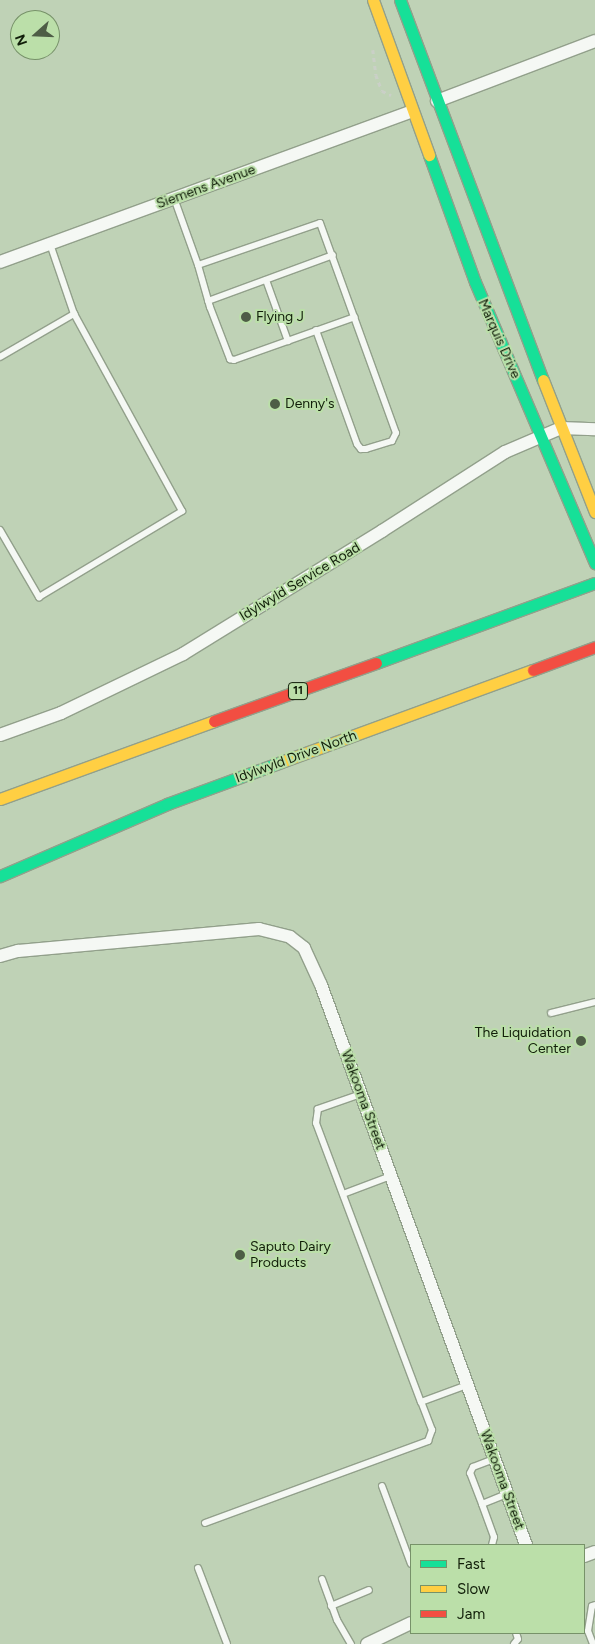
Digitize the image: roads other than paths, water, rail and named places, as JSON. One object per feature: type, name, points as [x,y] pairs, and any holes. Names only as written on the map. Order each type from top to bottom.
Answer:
[{"type":"main road","name":"Marquis Drive","points":[[372,0],[424,106],[595,512]]},
{"type":"main road","name":"Marquis Drive","points":[[400,0],[424,106],[475,282],[542,435],[595,563]]},
{"type":"main road","name":"11","points":[[0,799],[595,583]]},
{"type":"main road","name":"Idylwyld Drive North","points":[[0,876],[176,801],[595,647]]},
{"type":"street","name":"Siemens Avenue","points":[[0,262],[595,41]]},
{"type":"street","name":"Idylwyld Service Road","points":[[0,735],[61,713],[183,654],[382,531],[486,464],[542,435],[561,428],[595,429]]},
{"type":"street","name":"Wakooma Street","points":[[0,956],[18,950],[259,929],[290,937],[304,948],[314,966],[526,1544]]},
{"type":"street","points":[[368,1644],[410,1623]]},
{"type":"lane","points":[[174,198],[198,265],[208,301],[230,359],[234,360],[355,317]]},
{"type":"lane","points":[[198,265],[317,223],[323,226],[396,433],[392,441],[366,449],[361,449],[357,444],[316,330]]},
{"type":"lane","points":[[0,530],[39,597],[182,511],[74,314],[50,244]]},
{"type":"lane","points":[[208,301],[334,255]]},
{"type":"lane","points":[[266,280],[288,341]]},
{"type":"lane","points":[[0,357],[74,314]]},
{"type":"lane","points":[[551,1013],[595,1002]]},
{"type":"lane","points":[[205,1523],[428,1441],[432,1430],[316,1123],[318,1109],[361,1094]]},
{"type":"lane","points":[[342,1194],[391,1176]]},
{"type":"lane","points":[[421,1402],[467,1385]]},
{"type":"lane","points":[[492,1544],[494,1537],[470,1473],[473,1467],[494,1459]]},
{"type":"lane","points":[[382,1486],[410,1561]]},
{"type":"lane","points":[[482,1504],[507,1494]]},
{"type":"lane","points":[[198,1568],[226,1644]]},
{"type":"lane","points":[[322,1579],[337,1620],[352,1644]]},
{"type":"lane","points":[[331,1606],[369,1590]]},
{"type":"lane","points":[[594,1644],[588,1630],[592,1606],[595,1605]]},
{"type":"place","name":"Flying J","points":[[246,317]]},
{"type":"place","name":"Denny's","points":[[275,404]]},
{"type":"place","name":"The Liquidation Center","points":[[581,1041]]},
{"type":"place","name":"Saputo Dairy Products","points":[[240,1255]]}]
